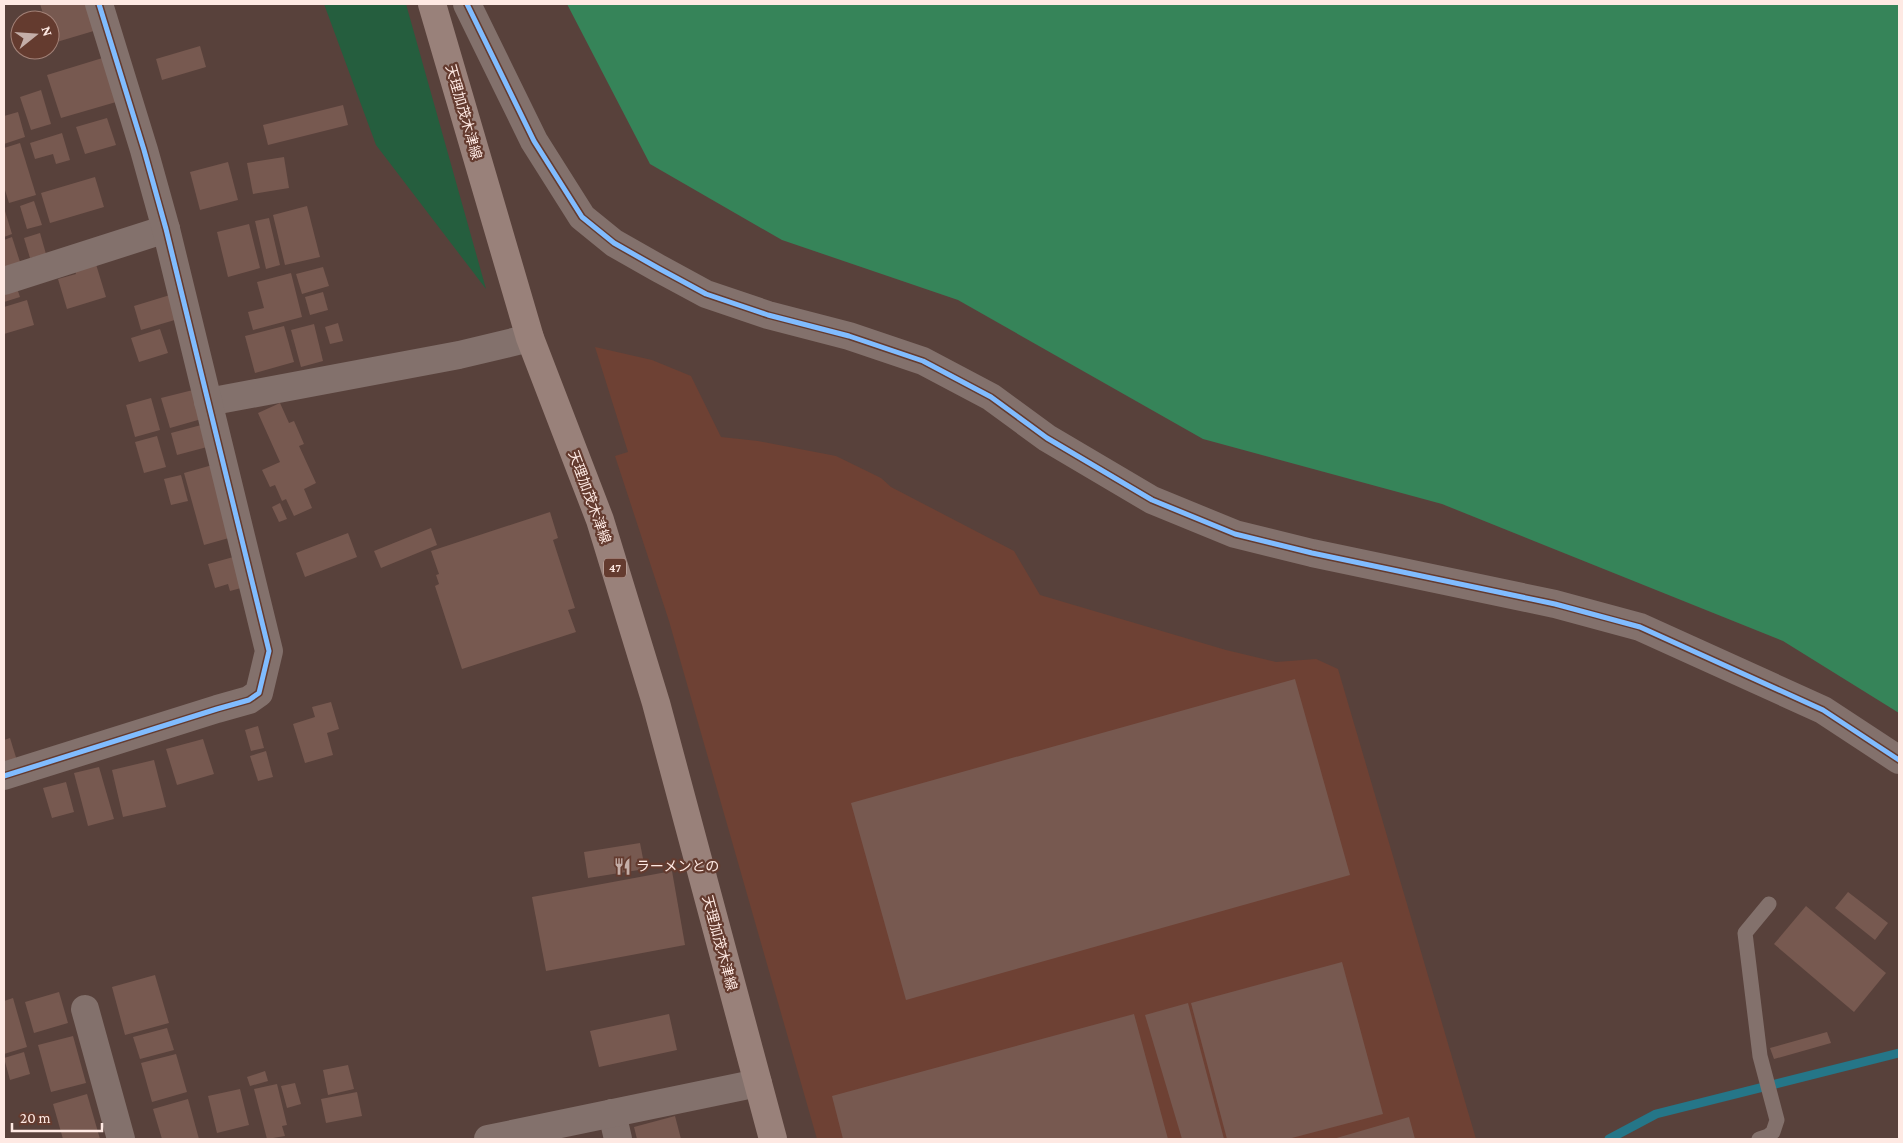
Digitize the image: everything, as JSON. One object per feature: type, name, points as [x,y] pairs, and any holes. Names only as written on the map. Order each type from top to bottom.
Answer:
[{"type":"main road","name":"天理加茂木津線","points":[[432,4],[530,338],[603,529],[656,703],[773,1139]]},
{"type":"street","points":[[4,776],[250,700],[259,692],[269,651],[166,229],[99,4]]},
{"type":"street","points":[[467,4],[534,141],[582,217],[614,243],[706,294],[768,315],[849,336],[923,361],[991,397],[1047,438],[1152,500],[1226,530],[1312,553],[1555,604],[1640,627],[1823,710],[1899,760]]},
{"type":"street","points":[[4,281],[166,229]]},
{"type":"street","points":[[208,402],[459,355],[530,338]]},
{"type":"street","points":[[85,1009],[121,1139]]},
{"type":"street","points":[[488,1139],[540,1134],[612,1113],[758,1083]]},
{"type":"street","points":[[612,1113],[618,1139]]},
{"type":"lane","points":[[1759,1139],[1768,1136],[1777,1126],[1775,1107],[1760,1056],[1745,933],[1769,904]]},
{"type":"shaded area","points":[[595,347],[652,360],[691,376],[721,437],[758,441],[836,456],[881,478],[891,487],[1014,551],[1040,595],[1226,650],[1276,662],[1316,659],[1338,669],[1476,1139],[817,1139],[669,621],[615,456],[628,452]]},
{"type":"green space","points":[[324,4],[406,4],[486,289],[376,145]]},
{"type":"green space","points":[[567,4],[1899,4],[1899,713],[1783,641],[1442,504],[1203,439],[958,300],[782,240],[650,164]]},
{"type":"building","points":[[40,4],[89,4],[97,30],[60,41],[60,10],[42,10]]},
{"type":"building","points":[[200,46],[206,67],[162,80],[156,59]]},
{"type":"building","points":[[109,56],[123,100],[61,118],[47,75]]},
{"type":"building","points":[[41,90],[51,124],[31,130],[20,97]]},
{"type":"building","points":[[343,105],[348,125],[268,145],[263,125]]},
{"type":"building","points":[[18,112],[25,137],[4,144],[4,116]]},
{"type":"building","points":[[107,118],[116,145],[85,154],[76,127]]},
{"type":"building","points":[[62,133],[70,160],[56,164],[53,154],[35,159],[30,143]]},
{"type":"building","points":[[20,143],[36,195],[9,203],[4,187],[4,148]]},
{"type":"building","points":[[284,157],[289,188],[253,194],[247,163]]},
{"type":"building","points":[[228,162],[238,200],[200,210],[190,172]]},
{"type":"building","points":[[95,177],[104,207],[50,223],[41,193]]},
{"type":"building","points":[[34,201],[42,225],[27,229],[20,206]]},
{"type":"building","points":[[307,206],[320,257],[285,265],[273,215]]},
{"type":"building","points":[[4,212],[12,234],[4,237]]},
{"type":"building","points":[[269,218],[280,265],[266,269],[255,221]]},
{"type":"building","points":[[249,224],[260,268],[228,277],[217,232]]},
{"type":"building","points":[[40,233],[46,254],[30,258],[24,238]]},
{"type":"building","points":[[12,237],[20,262],[4,267],[4,240]]},
{"type":"building","points":[[95,261],[106,297],[67,309],[58,279],[76,274],[74,268]]},
{"type":"building","points":[[323,267],[329,286],[302,294],[296,274]]},
{"type":"building","points":[[291,273],[302,317],[253,330],[248,312],[264,308],[257,282]]},
{"type":"building","points":[[15,282],[20,297],[4,302],[4,286]]},
{"type":"building","points":[[323,292],[328,310],[310,315],[305,297]]},
{"type":"building","points":[[170,295],[178,319],[141,330],[134,306]]},
{"type":"building","points":[[27,300],[34,325],[4,334],[4,307]]},
{"type":"building","points":[[338,323],[343,341],[330,344],[325,327]]},
{"type":"building","points":[[314,324],[323,361],[301,367],[291,330]]},
{"type":"building","points":[[284,326],[294,362],[255,373],[245,336]]},
{"type":"building","points":[[160,329],[168,353],[139,362],[131,338]]},
{"type":"building","points":[[197,389],[205,418],[170,428],[161,398]]},
{"type":"building","points":[[151,398],[160,430],[135,437],[126,405]]},
{"type":"building","points":[[280,403],[289,423],[294,421],[304,444],[299,446],[316,483],[304,489],[312,508],[294,516],[286,499],[282,501],[275,485],[270,487],[262,470],[280,462],[258,413]]},
{"type":"building","points":[[205,424],[211,446],[177,455],[171,433]]},
{"type":"building","points":[[157,436],[166,467],[144,473],[135,442]]},
{"type":"building","points":[[216,464],[236,536],[204,545],[184,473]]},
{"type":"building","points":[[181,475],[188,501],[171,505],[164,479]]},
{"type":"building","points":[[280,503],[287,519],[279,522],[272,507]]},
{"type":"building","points":[[550,512],[558,538],[553,540],[575,608],[568,610],[576,632],[462,669],[435,586],[439,584],[436,575],[439,574],[431,551]]},
{"type":"building","points":[[431,528],[437,545],[381,568],[374,551]]},
{"type":"building","points":[[348,533],[357,557],[305,577],[296,553]]},
{"type":"building","points":[[237,556],[241,588],[230,591],[228,584],[215,588],[208,564]]},
{"type":"building","points":[[1295,679],[1350,875],[906,1000],[851,803]]},
{"type":"building","points":[[331,702],[339,729],[327,733],[333,755],[305,763],[293,724],[315,717],[312,707]]},
{"type":"building","points":[[258,726],[264,748],[251,751],[245,730]]},
{"type":"building","points":[[10,738],[18,764],[4,768],[4,740]]},
{"type":"building","points":[[203,739],[214,774],[177,785],[166,749]]},
{"type":"building","points":[[266,751],[273,777],[258,781],[250,756]]},
{"type":"building","points":[[154,760],[166,807],[123,817],[112,770]]},
{"type":"building","points":[[99,767],[114,819],[88,826],[74,773]]},
{"type":"building","points":[[66,782],[74,812],[52,818],[43,788]]},
{"type":"building","points":[[640,843],[645,869],[588,878],[584,852]]},
{"type":"building","points":[[672,871],[685,945],[546,971],[532,897]]},
{"type":"building","points":[[1848,892],[1888,923],[1875,940],[1835,908]]},
{"type":"building","points":[[1806,906],[1886,973],[1854,1012],[1774,944]]},
{"type":"building","points":[[1342,962],[1383,1114],[1288,1139],[1227,1139],[1191,1003]]},
{"type":"building","points":[[155,975],[169,1023],[125,1035],[112,987]]},
{"type":"building","points":[[59,992],[68,1023],[34,1033],[25,1002]]},
{"type":"building","points":[[13,998],[27,1047],[4,1054],[4,1001]]},
{"type":"building","points":[[1188,1003],[1224,1139],[1182,1139],[1145,1015]]},
{"type":"building","points":[[669,1014],[677,1050],[599,1067],[590,1031]]},
{"type":"building","points":[[1134,1014],[1168,1139],[843,1139],[832,1096]]},
{"type":"building","points":[[167,1028],[174,1050],[140,1059],[133,1037]]},
{"type":"building","points":[[1827,1032],[1831,1043],[1774,1059],[1770,1048]]},
{"type":"building","points":[[73,1036],[86,1083],[51,1092],[38,1045]]},
{"type":"building","points":[[24,1052],[30,1074],[10,1080],[4,1058]]},
{"type":"building","points":[[176,1054],[187,1092],[152,1102],[141,1063]]},
{"type":"building","points":[[348,1065],[354,1089],[328,1095],[323,1070]]},
{"type":"building","points":[[265,1071],[268,1081],[250,1086],[247,1077]]},
{"type":"building","points":[[295,1083],[301,1104],[287,1108],[281,1086]]},
{"type":"building","points":[[277,1084],[287,1125],[282,1126],[285,1136],[267,1139],[254,1089]]},
{"type":"building","points":[[240,1089],[249,1125],[217,1133],[208,1096]]},
{"type":"building","points":[[357,1092],[362,1116],[326,1123],[321,1099]]},
{"type":"building","points":[[87,1094],[100,1139],[63,1139],[53,1104]]},
{"type":"building","points":[[188,1099],[199,1139],[162,1139],[153,1109]]},
{"type":"building","points":[[675,1116],[681,1139],[637,1139],[634,1127]]},
{"type":"building","points":[[1409,1117],[1415,1139],[1333,1139]]},
{"type":"waterway","points":[[1609,1139],[1656,1114],[1899,1053]]},
{"type":"cycle path","points":[[4,776],[249,700],[259,693],[269,651],[166,229],[99,4]]},
{"type":"cycle path","points":[[467,4],[534,141],[582,217],[614,243],[706,294],[768,315],[849,336],[923,361],[991,397],[1047,438],[1152,500],[1235,534],[1312,553],[1555,604],[1640,627],[1823,710],[1899,760]]},
{"type":"place","name":"ラーメンとの","points":[[622,866]]}]
